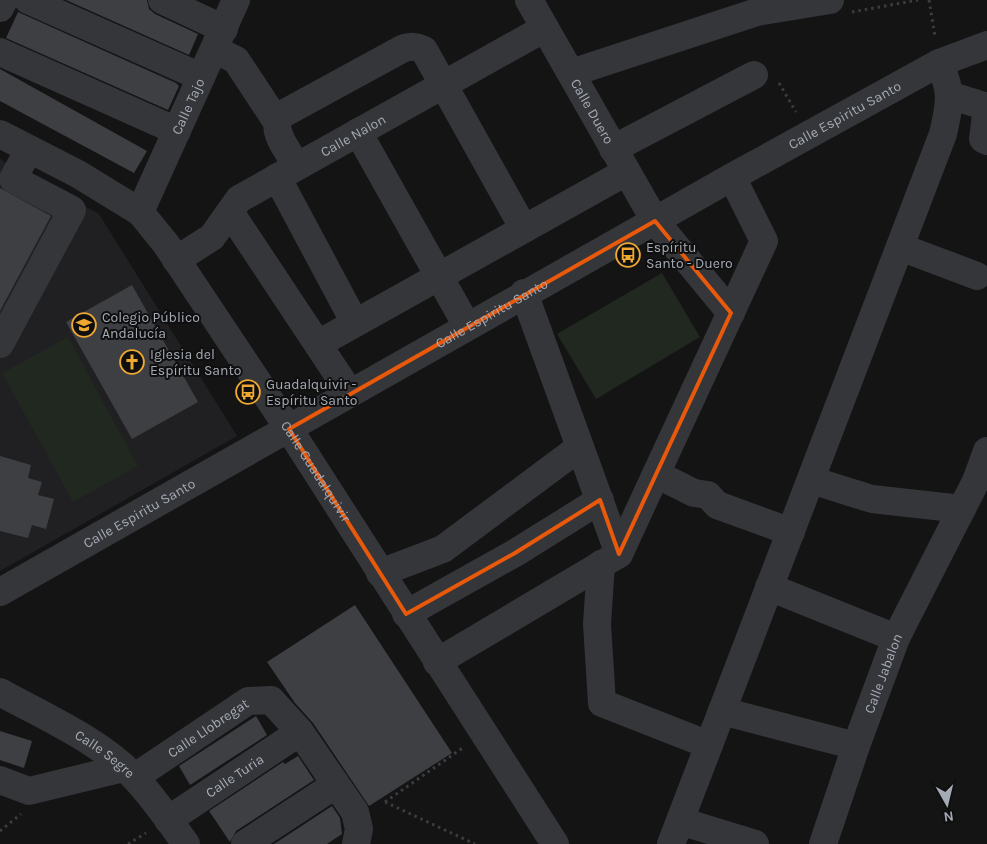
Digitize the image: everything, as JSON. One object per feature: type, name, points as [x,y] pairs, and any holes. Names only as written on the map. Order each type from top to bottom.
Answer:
[{"type":"street","points":[[0,8],[4,0]]},
{"type":"street","points":[[28,0],[201,77]]},
{"type":"street","points":[[162,0],[219,39],[236,60],[277,122]]},
{"type":"street","name":"Calle Tajo","points":[[140,212],[236,0]]},
{"type":"street","name":"Calle Duero","points":[[529,0],[655,222],[731,313]]},
{"type":"street","points":[[571,73],[757,12],[830,0]]},
{"type":"street","name":"Calle Nalon","points":[[176,260],[212,237],[239,198],[545,28]]},
{"type":"street","name":"Calle Espiritu Santo","points":[[0,592],[289,429],[524,293],[655,222],[732,176],[939,63],[987,45]]},
{"type":"street","points":[[355,323],[287,172],[277,130],[277,122],[281,115],[408,47],[413,46],[424,50],[524,229]]},
{"type":"street","points":[[0,52],[177,131]]},
{"type":"street","points":[[755,844],[675,832],[943,134],[949,108],[949,84],[939,63]]},
{"type":"street","points":[[318,344],[524,229],[620,160],[754,75]]},
{"type":"street","points":[[949,95],[987,107],[984,139],[987,141]]},
{"type":"street","points":[[358,132],[467,326]]},
{"type":"street","name":"Calle Guadalquivir","points":[[0,134],[78,174],[140,212],[166,244],[289,429],[555,844]]},
{"type":"street","points":[[0,344],[72,210],[13,179],[30,150]]},
{"type":"street","points":[[709,745],[602,704],[597,624],[610,559],[656,474],[764,241],[732,176]]},
{"type":"street","points":[[230,212],[350,393]]},
{"type":"street","points":[[900,247],[977,276]]},
{"type":"street","points":[[524,293],[600,500],[610,559]]},
{"type":"street","points":[[380,573],[443,549],[580,447]]},
{"type":"street","name":"Calle Jabalon","points":[[823,844],[856,746],[896,638],[962,509],[982,477],[987,451]]},
{"type":"street","points":[[656,474],[694,493],[708,495],[717,505],[791,532]]},
{"type":"street","points":[[811,480],[872,499],[962,509]]},
{"type":"street","points":[[406,614],[515,554],[600,500]]},
{"type":"street","points":[[437,662],[610,559]]},
{"type":"street","points":[[769,587],[896,638]]},
{"type":"street","name":"Calle Segre","points":[[0,692],[72,732],[129,772],[186,844]]},
{"type":"street","name":"Calle Llobregat","points":[[0,780],[29,792],[129,772],[253,700],[271,700],[300,732],[355,812],[359,829],[356,844]]},
{"type":"street","points":[[722,711],[856,746]]},
{"type":"street","name":"Calle Turia","points":[[168,820],[300,732]]},
{"type":"street","points":[[246,844],[335,785]]},
{"type":"path","points":[[830,0],[838,15],[918,0]]},
{"type":"path","points":[[929,0],[939,63]]},
{"type":"path","points":[[475,844],[385,802],[483,734]]},
{"type":"highlighted area","points":[[655,221],[731,313],[619,554],[600,500],[515,553],[406,614],[289,429]]},
{"type":"shaded area","name":"Colegio Público Andalucía","points":[[0,159],[99,214],[237,436],[0,571]]},
{"type":"shaded area","points":[[662,273],[700,337],[596,399],[557,334]]},
{"type":"shaded area","points":[[68,337],[138,466],[73,502],[2,373]]},
{"type":"building","points":[[66,0],[147,0],[149,9],[155,14],[198,34],[189,55]]},
{"type":"building","points":[[18,12],[176,83],[179,86],[168,110],[6,38]]},
{"type":"building","points":[[0,69],[147,151],[134,173],[0,101]]},
{"type":"building","points":[[0,188],[51,216],[0,311]]},
{"type":"building","name":"Iglesia del Espíritu Santo","points":[[132,285],[198,402],[132,439],[66,322]]},
{"type":"building","points":[[0,456],[31,465],[28,478],[42,482],[38,495],[54,499],[46,529],[32,525],[28,538],[0,531]]},
{"type":"building","points":[[355,605],[452,753],[369,806],[313,723],[295,703],[267,662]]},
{"type":"building","points":[[256,716],[267,735],[190,785],[179,766]]},
{"type":"building","points":[[0,731],[32,741],[24,768],[0,760]]},
{"type":"building","points":[[298,756],[314,780],[236,831],[230,842],[209,811],[283,762],[285,764]]},
{"type":"building","points":[[332,806],[340,818],[342,834],[327,844],[274,844]]},
{"type":"place","name":"Espíritu Santo - Duero","points":[[628,255]]},
{"type":"place","name":"Colegio Público Andalucía","points":[[84,325]]},
{"type":"place","name":"Iglesia del Espíritu Santo","points":[[132,362]]},
{"type":"place","name":"Guadalquivir - Espíritu Santo","points":[[248,392]]}]
